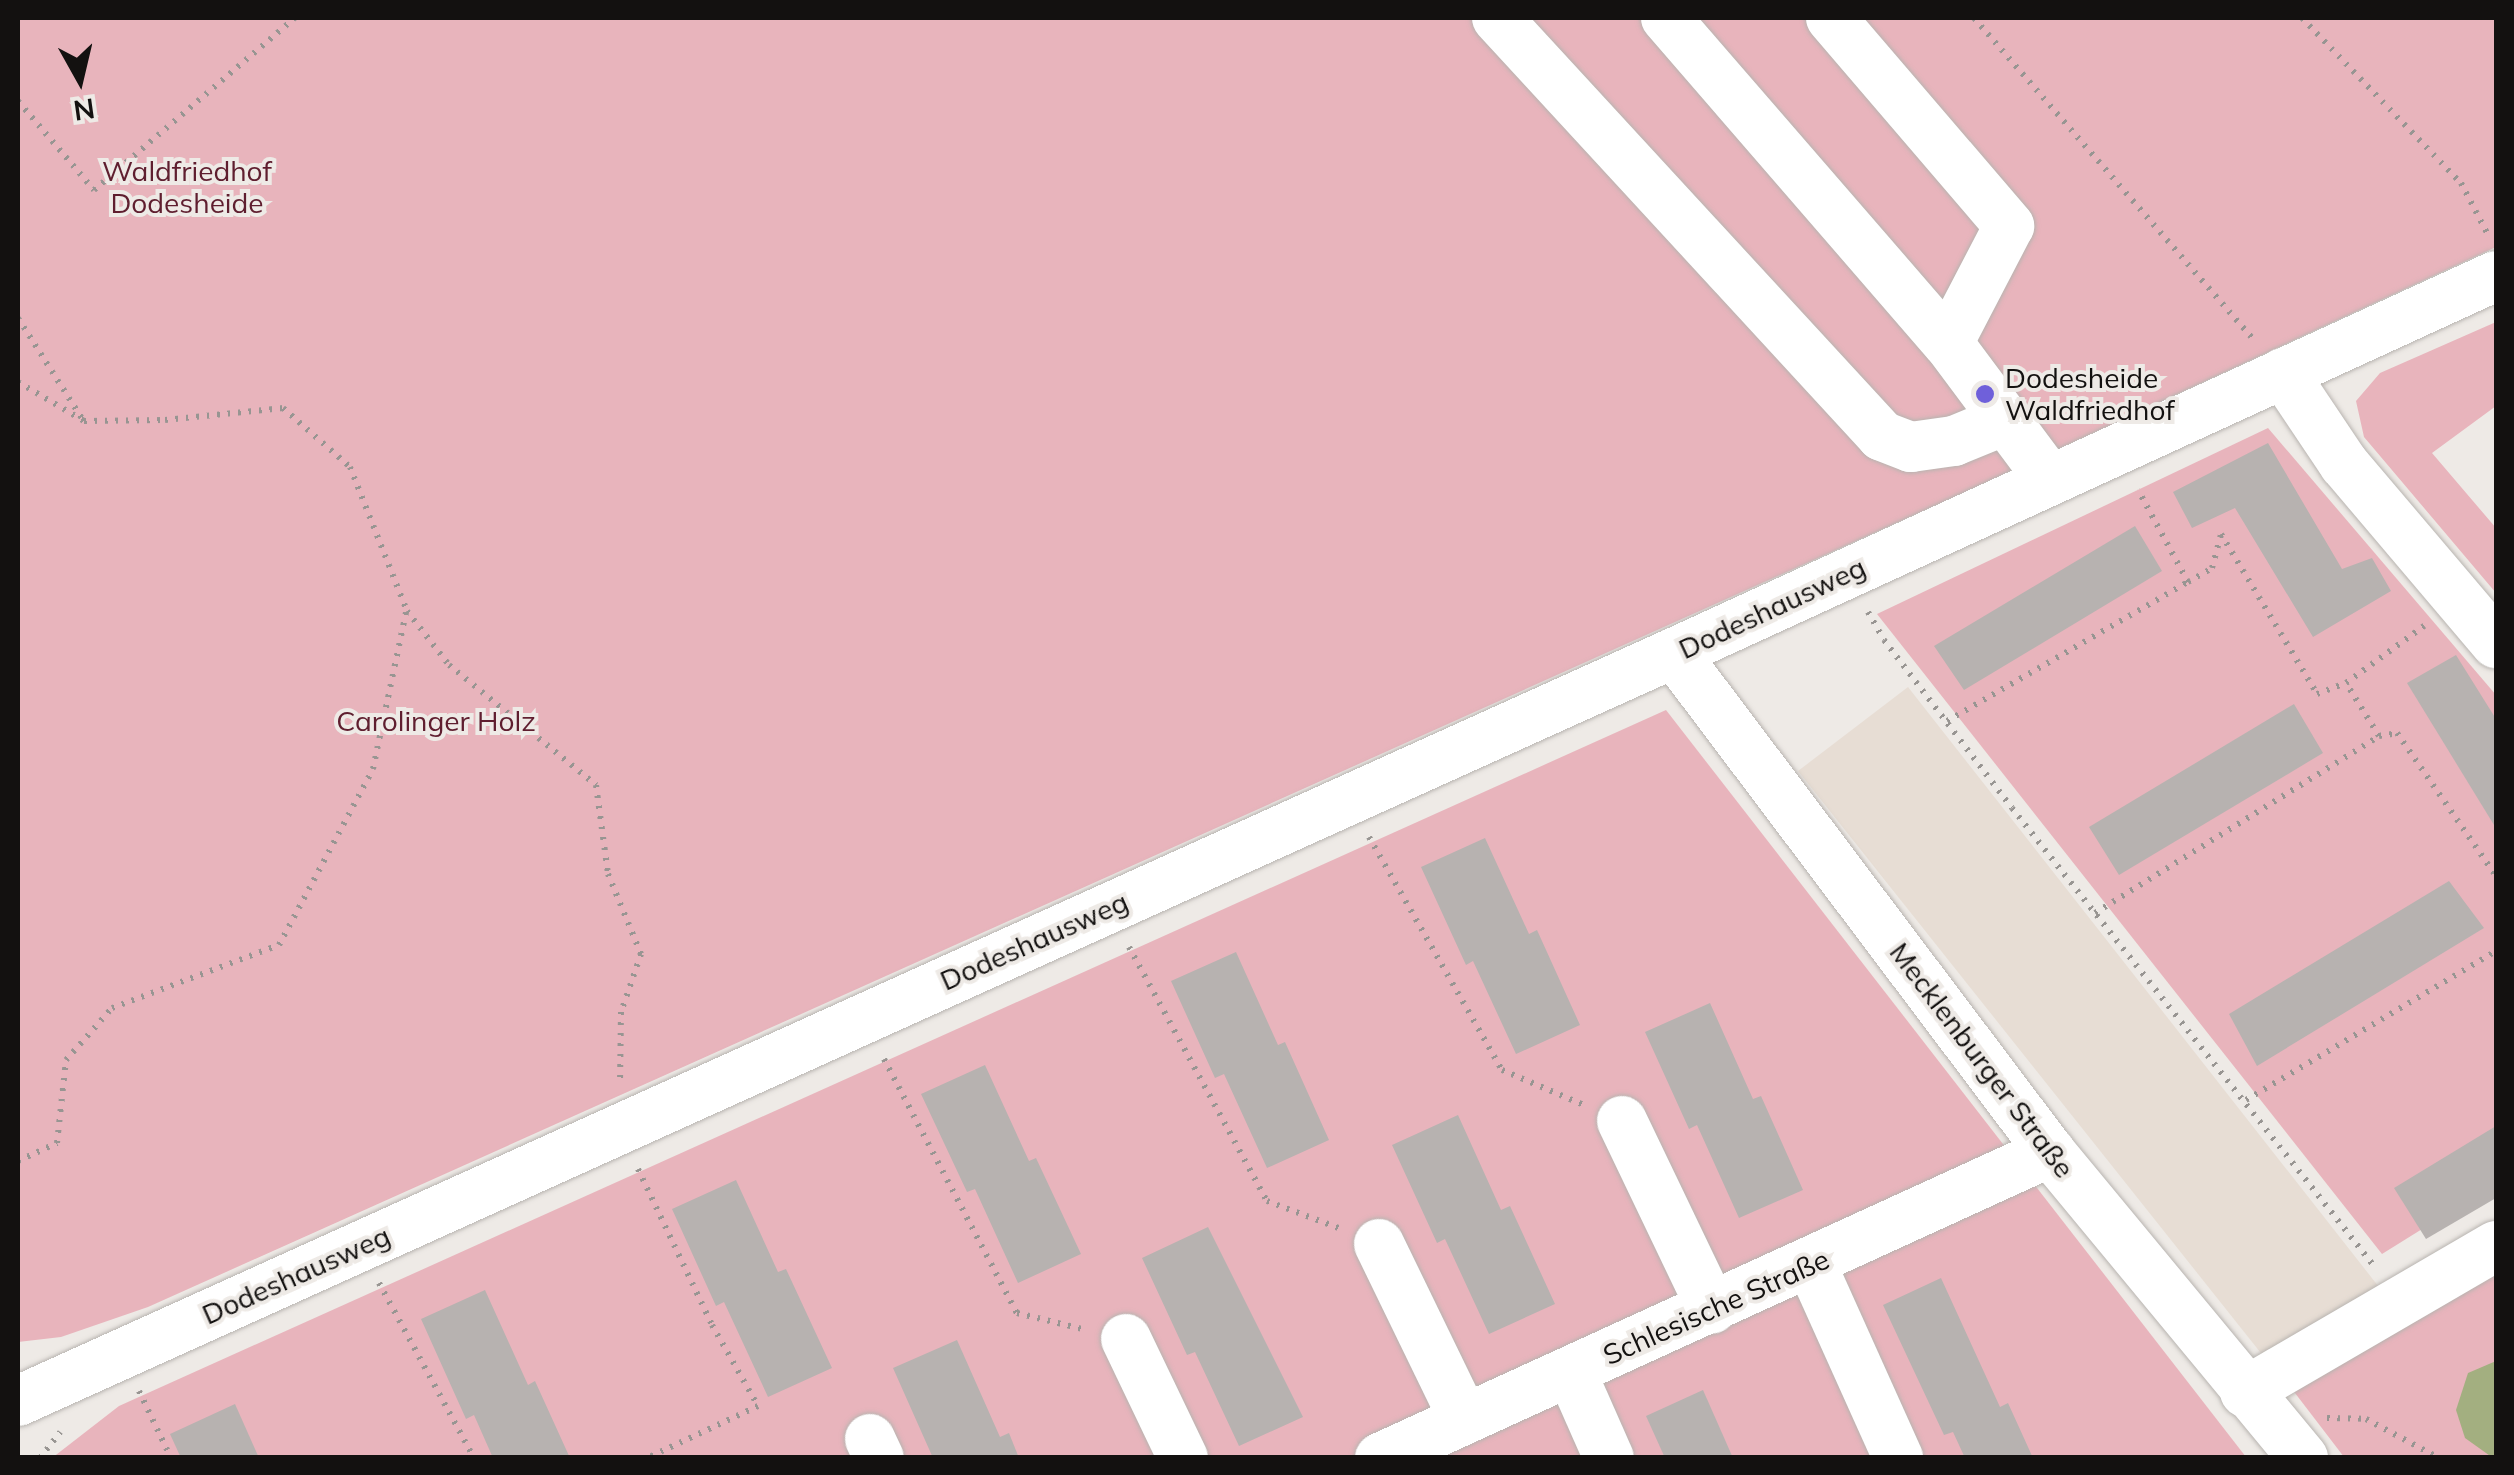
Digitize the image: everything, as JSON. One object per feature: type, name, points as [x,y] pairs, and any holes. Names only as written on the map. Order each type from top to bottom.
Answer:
[{"type":"street","points":[[1497,18],[1882,436],[1911,447],[1954,442],[2005,420]]},
{"type":"street","points":[[1666,18],[1948,343],[2050,480]]},
{"type":"street","points":[[1831,18],[2008,226],[1948,343]]},
{"type":"street","name":"Dodeshausweg","points":[[18,1401],[627,1145],[1674,653],[2283,373],[2492,255]]},
{"type":"street","points":[[2283,373],[2344,464],[2496,643]]},
{"type":"street","name":"Mecklenburger Straße","points":[[1674,653],[2050,1152],[2244,1392],[2293,1445]]},
{"type":"street","points":[[1622,1121],[1712,1309]]},
{"type":"street","name":"Schlesische Straße","points":[[1380,1458],[1812,1264],[2050,1152]]},
{"type":"street","points":[[1379,1244],[1464,1420]]},
{"type":"street","points":[[2244,1392],[2496,1246]]},
{"type":"street","points":[[1812,1264],[1898,1458]]},
{"type":"street","points":[[1126,1339],[1183,1458]]},
{"type":"street","points":[[1570,1372],[1609,1458]]},
{"type":"path","points":[[18,101],[94,190],[295,18]]},
{"type":"path","points":[[1974,18],[2283,373]]},
{"type":"path","points":[[2302,18],[2462,183],[2492,255]]},
{"type":"path","points":[[18,318],[84,421]]},
{"type":"path","points":[[18,382],[84,421],[165,420],[283,408],[350,467],[407,611],[449,665],[596,785],[608,874],[640,954],[621,1012],[627,1145],[712,1325],[758,1406],[647,1458]]},
{"type":"path","points":[[2135,484],[2188,582]]},
{"type":"path","points":[[1946,721],[2212,568],[2221,534],[2318,694],[2346,683],[2460,600]]},
{"type":"path","points":[[1847,573],[1884,640],[2402,1303]]},
{"type":"path","points":[[18,1161],[56,1142],[66,1060],[112,1008],[279,945],[373,769],[407,611]]},
{"type":"path","points":[[2346,683],[2379,736]]},
{"type":"path","points":[[2095,913],[2379,736],[2397,733],[2496,876]]},
{"type":"path","points":[[1365,829],[1502,1070],[1622,1121]]},
{"type":"path","points":[[1124,938],[1268,1201],[1379,1244]]},
{"type":"path","points":[[2246,1100],[2496,950]]},
{"type":"path","points":[[880,1050],[1017,1313],[1126,1339]]},
{"type":"path","points":[[376,1278],[474,1458]]},
{"type":"path","points":[[137,1387],[172,1458]]},
{"type":"path","points":[[2293,1445],[2322,1418],[2366,1419],[2439,1458]]},
{"type":"shaded area","points":[[1908,687],[2386,1296],[2268,1362],[1798,771]]},
{"type":"shaded area","points":[[2496,1361],[2493,1458],[2465,1438],[2456,1410],[2468,1373]]},
{"type":"green space","name":"Carolinger Holz","points":[[18,18],[2496,18],[2496,247],[1954,497],[148,1307],[61,1337],[18,1342]]},
{"type":"green space","points":[[2496,322],[2496,406],[2432,453],[2496,528],[2496,593],[2364,437],[2356,401],[2380,373]]},
{"type":"green space","points":[[2268,428],[2496,695],[2496,1183],[2382,1254],[1877,614]]},
{"type":"green space","points":[[1666,710],[2246,1457],[52,1458],[119,1406]]},
{"type":"green space","points":[[2496,1262],[2496,1457],[2344,1457],[2285,1380]]},
{"type":"building","points":[[2268,443],[2342,569],[2372,558],[2391,591],[2313,637],[2235,508],[2192,528],[2173,492]]},
{"type":"building","points":[[2135,526],[2162,571],[1964,690],[1934,646]]},
{"type":"building","points":[[2456,655],[2496,719],[2494,825],[2407,683]]},
{"type":"building","points":[[2294,704],[2323,753],[2119,875],[2089,827]]},
{"type":"building","points":[[1485,838],[1529,934],[1537,930],[1580,1025],[1516,1054],[1473,961],[1466,965],[1421,867]]},
{"type":"building","points":[[2449,881],[2484,928],[2257,1066],[2229,1014]]},
{"type":"building","points":[[1236,952],[1278,1045],[1285,1042],[1329,1140],[1267,1168],[1224,1074],[1215,1078],[1171,981]]},
{"type":"building","points":[[1710,1003],[1753,1099],[1761,1096],[1803,1190],[1739,1218],[1697,1125],[1689,1129],[1645,1032]]},
{"type":"building","points":[[985,1065],[1029,1161],[1036,1158],[1081,1254],[1018,1283],[975,1189],[967,1192],[921,1094]]},
{"type":"building","points":[[1458,1115],[1501,1210],[1510,1206],[1555,1304],[1489,1334],[1445,1239],[1437,1243],[1392,1145]]},
{"type":"building","points":[[2496,1126],[2496,1198],[2426,1239],[2394,1188]]},
{"type":"building","points":[[736,1180],[778,1272],[786,1269],[832,1368],[768,1397],[724,1302],[716,1306],[672,1209]]},
{"type":"building","points":[[1208,1227],[1303,1417],[1239,1446],[1195,1352],[1187,1355],[1142,1258]]},
{"type":"building","points":[[1941,1278],[2000,1407],[2008,1403],[2033,1458],[1965,1458],[1953,1432],[1944,1435],[1883,1305]]},
{"type":"building","points":[[485,1290],[528,1385],[535,1381],[570,1458],[493,1458],[474,1415],[466,1419],[421,1319]]},
{"type":"building","points":[[957,1340],[1000,1437],[1009,1433],[1019,1458],[933,1458],[893,1368]]},
{"type":"building","points":[[1703,1390],[1733,1458],[1665,1458],[1646,1416]]},
{"type":"building","points":[[235,1404],[259,1458],[181,1458],[170,1434]]},
{"type":"place","name":"Dodesheide Waldfriedhof","points":[[1985,394]]},
{"type":"park label","name":"Waldfriedhof Dodesheide","points":[[187,187]]}]
